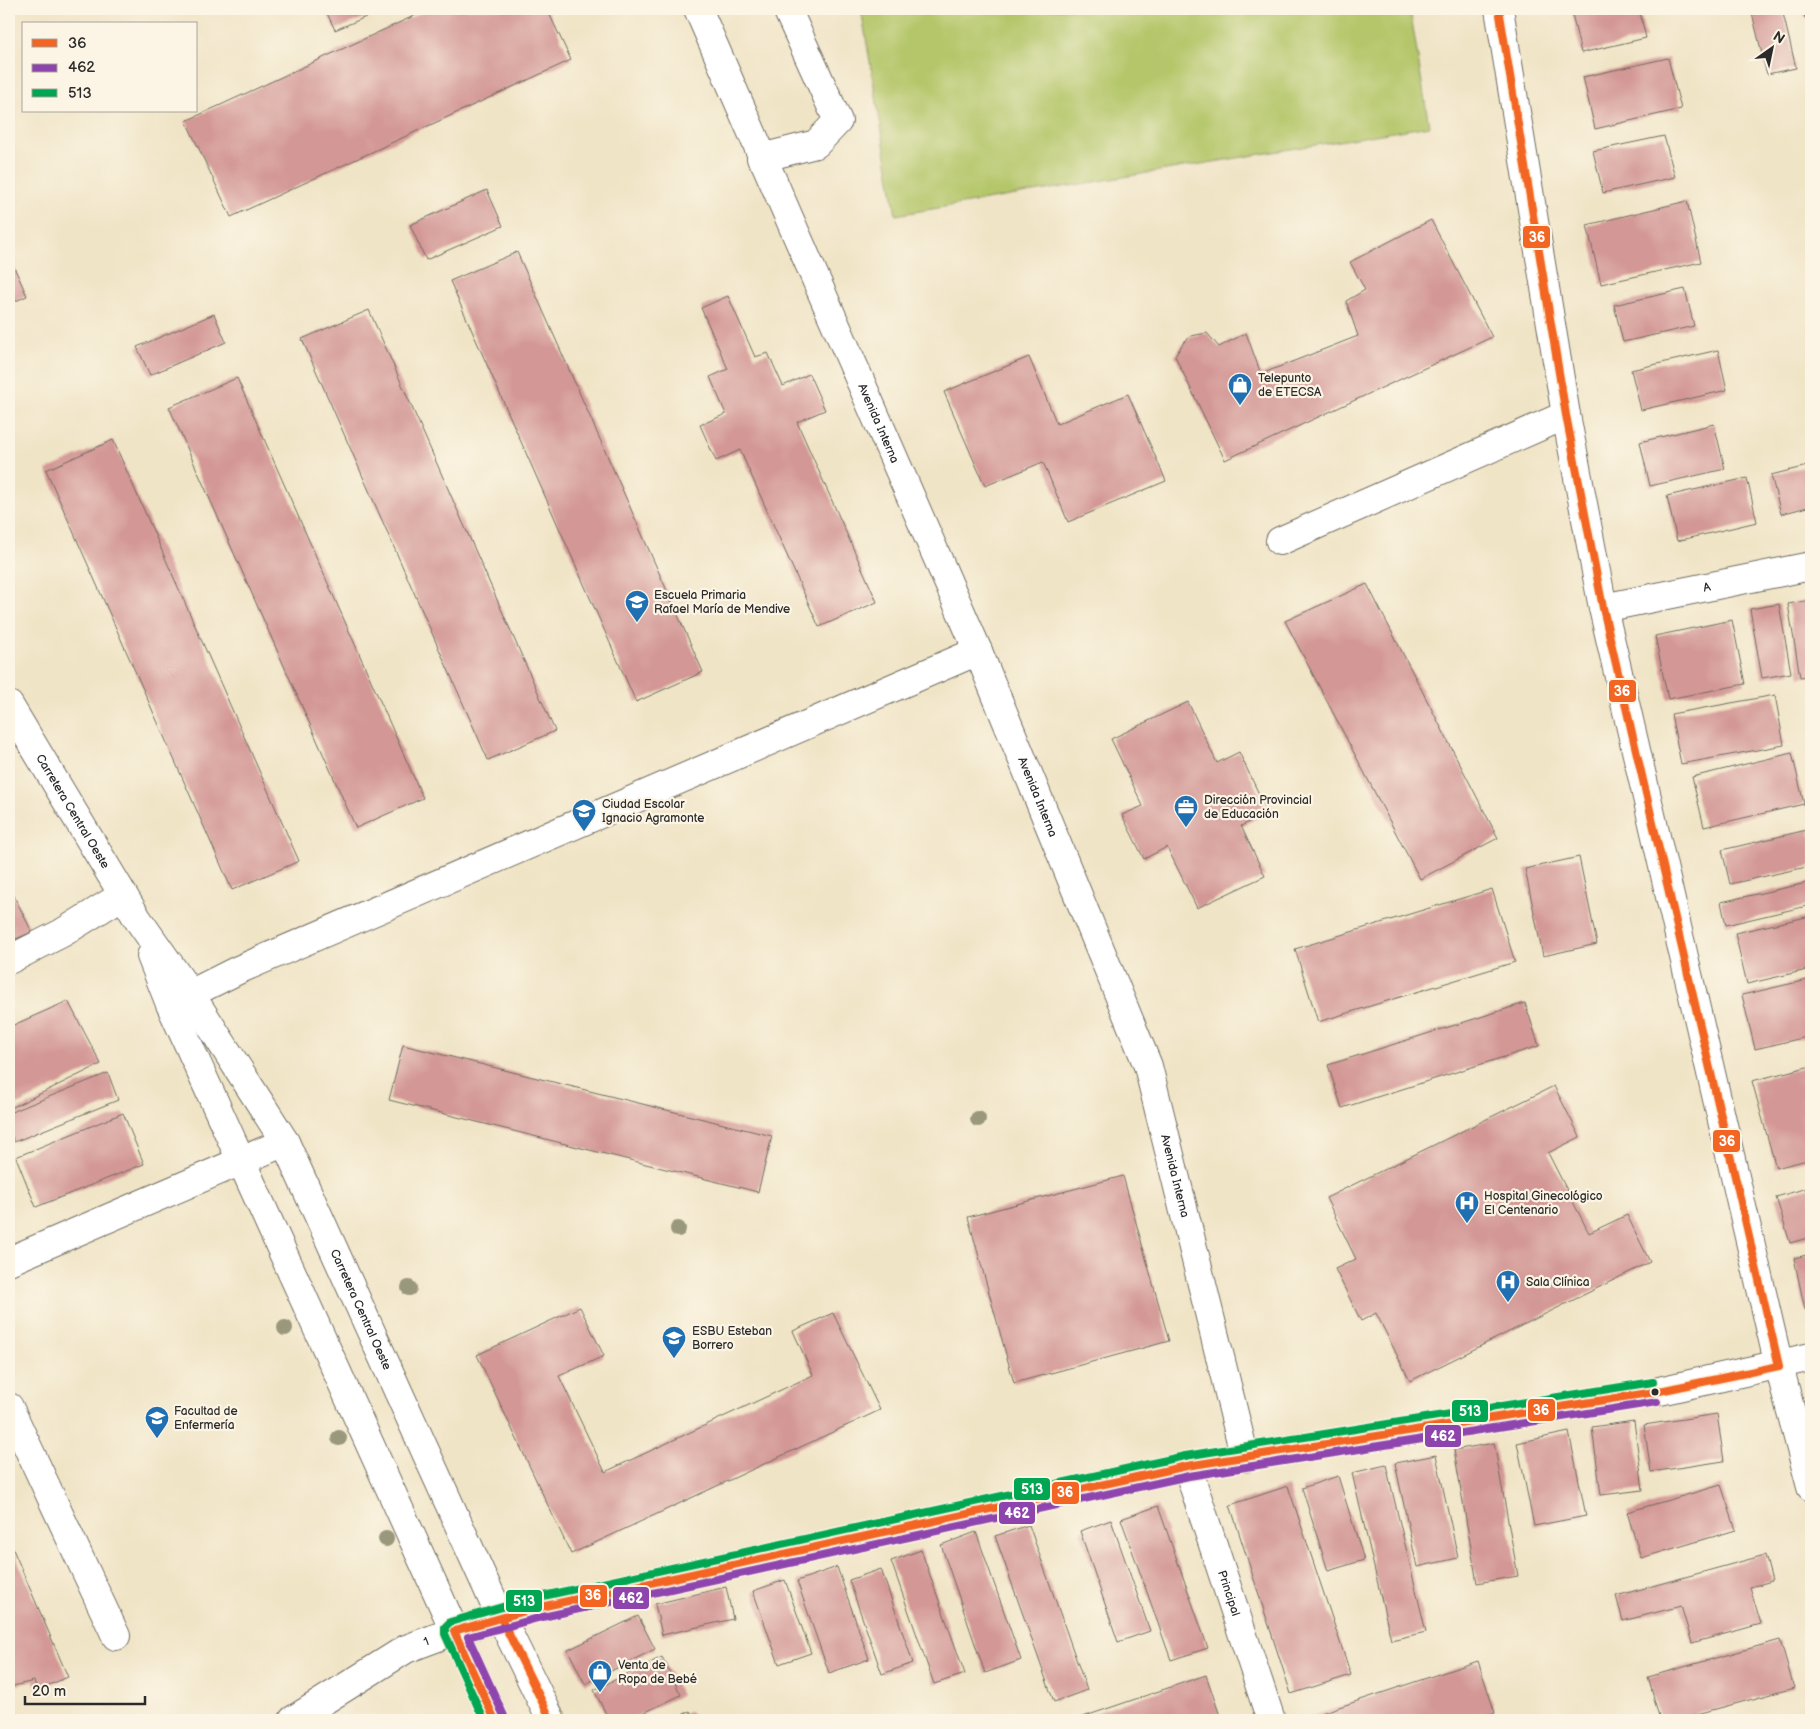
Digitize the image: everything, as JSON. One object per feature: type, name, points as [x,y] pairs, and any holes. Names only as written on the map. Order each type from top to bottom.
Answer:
[{"type":"street","name":"Avenida Interna","points":[[698,9],[761,158],[978,651],[1148,1066],[1245,1458]]},
{"type":"street","points":[[761,158],[816,144],[838,121],[787,9]]},
{"type":"street","points":[[1499,9],[1566,415],[1602,608],[1779,1366],[1811,1487]]},
{"type":"street","points":[[1280,540],[1566,415]]},
{"type":"street","name":"A","points":[[1602,608],[1811,566]]},
{"type":"street","points":[[181,1000],[238,970],[978,651]]},
{"type":"street","name":"Carretera Central Oeste","points":[[9,705],[137,918],[181,1000],[242,1160],[495,1720]]},
{"type":"street","points":[[9,960],[62,934],[123,895]]},
{"type":"street","name":"Carretera Central Oeste","points":[[181,1000],[285,1142],[501,1618],[551,1720]]},
{"type":"street","points":[[9,1261],[285,1142]]},
{"type":"street","name":"1","points":[[294,1720],[406,1648],[454,1631],[536,1608],[1187,1466],[1655,1392],[1779,1366],[1811,1357]]},
{"type":"street","points":[[9,1407],[116,1636]]},
{"type":"street","name":"Principal","points":[[1187,1466],[1271,1720]]},
{"type":"green space","points":[[861,9],[1410,9],[1429,126],[896,215]]},
{"type":"building","points":[[325,9],[385,9],[335,30]]},
{"type":"building","points":[[429,9],[547,9],[571,60],[231,217],[186,121]]},
{"type":"building","points":[[1571,9],[1639,9],[1646,38],[1581,53]]},
{"type":"building","points":[[1751,9],[1782,9],[1796,68],[1767,74]]},
{"type":"building","points":[[1802,9],[1811,9],[1811,16],[1805,18]]},
{"type":"building","points":[[1668,58],[1681,109],[1595,129],[1583,77]]},
{"type":"building","points":[[1664,136],[1675,177],[1603,193],[1593,151]]},
{"type":"building","points":[[487,190],[503,226],[426,260],[410,225]]},
{"type":"building","points":[[1687,201],[1701,262],[1601,284],[1587,225]]},
{"type":"building","points":[[1431,220],[1492,337],[1225,460],[1175,356],[1184,342],[1191,336],[1207,333],[1219,347],[1246,333],[1261,374],[1358,336],[1346,301],[1365,290],[1350,262]]},
{"type":"building","points":[[517,252],[703,672],[636,702],[450,281]]},
{"type":"building","points":[[9,256],[27,296],[9,304]]},
{"type":"building","points":[[1685,289],[1694,326],[1623,342],[1614,305]]},
{"type":"building","points":[[728,296],[755,357],[768,353],[783,386],[809,374],[825,410],[797,422],[877,602],[819,627],[740,450],[716,461],[700,425],[726,414],[710,377],[728,369],[701,308]]},
{"type":"building","points":[[369,310],[555,731],[488,760],[302,339]]},
{"type":"building","points":[[214,314],[226,342],[150,375],[137,347]]},
{"type":"building","points":[[1718,350],[1727,390],[1641,410],[1631,370]]},
{"type":"building","points":[[1029,357],[1057,424],[1128,394],[1166,481],[1068,522],[1043,462],[985,486],[944,392]]},
{"type":"building","points":[[237,378],[423,798],[356,828],[169,407]]},
{"type":"building","points":[[1714,424],[1725,469],[1650,486],[1640,442]]},
{"type":"building","points":[[113,440],[299,861],[232,890],[46,470]]},
{"type":"building","points":[[1811,465],[1811,506],[1781,514],[1771,475]]},
{"type":"building","points":[[1747,478],[1757,522],[1677,541],[1667,496]]},
{"type":"building","points":[[1367,584],[1498,838],[1420,879],[1285,621]]},
{"type":"building","points":[[1811,600],[1811,676],[1800,677],[1788,604]]},
{"type":"building","points":[[1779,604],[1791,673],[1762,678],[1750,609]]},
{"type":"building","points":[[1732,620],[1745,684],[1668,699],[1655,636]]},
{"type":"building","points":[[1775,695],[1784,745],[1681,764],[1671,714]]},
{"type":"building","points":[[1188,702],[1217,763],[1239,752],[1268,813],[1241,826],[1265,876],[1197,908],[1167,847],[1144,859],[1122,815],[1143,806],[1111,739]]},
{"type":"building","points":[[1792,753],[1804,804],[1704,827],[1692,777]]},
{"type":"building","points":[[1811,829],[1811,866],[1730,884],[1722,850]]},
{"type":"building","points":[[1579,857],[1597,944],[1543,956],[1525,869]]},
{"type":"building","points":[[1811,882],[1811,905],[1726,925],[1721,902]]},
{"type":"building","points":[[9,886],[32,932],[9,942]]},
{"type":"building","points":[[1492,889],[1515,962],[1318,1022],[1295,949]]},
{"type":"building","points":[[1811,916],[1811,969],[1747,984],[1735,933]]},
{"type":"building","points":[[1811,979],[1811,1036],[1755,1049],[1742,995]]},
{"type":"building","points":[[68,1001],[101,1064],[9,1109],[9,1027]]},
{"type":"building","points":[[1525,1003],[1539,1046],[1342,1108],[1328,1065]]},
{"type":"building","points":[[403,1045],[772,1136],[758,1192],[389,1100]]},
{"type":"building","points":[[1811,1066],[1811,1159],[1776,1168],[1752,1081]]},
{"type":"building","points":[[108,1073],[118,1100],[14,1142],[9,1129],[9,1113]]},
{"type":"building","points":[[1554,1086],[1580,1137],[1548,1153],[1589,1233],[1627,1215],[1650,1262],[1410,1381],[1376,1313],[1361,1321],[1335,1269],[1356,1259],[1326,1198]]},
{"type":"building","points":[[123,1113],[144,1164],[36,1207],[16,1157]]},
{"type":"building","points":[[1123,1176],[1169,1341],[1014,1383],[968,1217]]},
{"type":"building","points":[[1811,1187],[1811,1237],[1790,1243],[1776,1197]]},
{"type":"building","points":[[1811,1254],[1811,1309],[1805,1310],[1794,1258]]},
{"type":"building","points":[[580,1307],[604,1356],[559,1376],[605,1472],[813,1375],[793,1331],[833,1313],[880,1410],[571,1554],[477,1355]]},
{"type":"building","points":[[1717,1414],[1724,1461],[1651,1472],[1644,1425]]},
{"type":"building","points":[[1634,1421],[1643,1490],[1601,1495],[1592,1427]]},
{"type":"building","points":[[1569,1432],[1586,1516],[1534,1526],[1517,1443]]},
{"type":"building","points":[[1494,1443],[1518,1576],[1477,1583],[1454,1450]]},
{"type":"building","points":[[1436,1455],[1458,1558],[1417,1567],[1395,1463]]},
{"type":"building","points":[[1386,1465],[1426,1632],[1391,1640],[1352,1473]]},
{"type":"building","points":[[1338,1476],[1364,1560],[1328,1571],[1302,1488]]},
{"type":"building","points":[[1721,1485],[1736,1530],[1641,1558],[1627,1512]]},
{"type":"building","points":[[1288,1486],[1351,1675],[1291,1694],[1230,1505]]},
{"type":"building","points":[[1158,1506],[1208,1648],[1171,1660],[1121,1519]]},
{"type":"building","points":[[1111,1520],[1150,1631],[1118,1642],[1080,1531]]},
{"type":"building","points":[[1029,1525],[1087,1690],[1054,1702],[995,1536]]},
{"type":"building","points":[[976,1532],[1021,1660],[985,1673],[941,1545]]},
{"type":"building","points":[[9,1540],[68,1677],[37,1690],[34,1681],[13,1686],[9,1681]]},
{"type":"building","points":[[921,1550],[965,1674],[934,1684],[891,1561]]},
{"type":"building","points":[[1765,1555],[1772,1581],[1750,1587],[1761,1624],[1692,1643],[1681,1606],[1623,1621],[1616,1596]]},
{"type":"building","points":[[837,1567],[869,1659],[829,1673],[797,1581]]},
{"type":"building","points":[[881,1569],[913,1663],[882,1674],[849,1580]]},
{"type":"building","points":[[785,1580],[811,1653],[779,1664],[753,1591]]},
{"type":"building","points":[[726,1587],[733,1619],[662,1635],[655,1604]]},
{"type":"building","points":[[638,1616],[655,1649],[585,1684],[568,1650]]},
{"type":"building","points":[[1780,1640],[1794,1688],[1675,1720],[1660,1720],[1648,1677]]},
{"type":"building","points":[[662,1657],[681,1695],[629,1720],[609,1720],[594,1690]]},
{"type":"building","points":[[1478,1661],[1495,1713],[1472,1720],[1300,1720]]},
{"type":"building","points":[[1206,1675],[1220,1716],[1208,1720],[1074,1720]]},
{"type":"building","points":[[690,1711],[695,1720],[672,1720]]},
{"type":"transit line","name":"36","points":[[1499,9],[1566,415],[1603,608],[1779,1366]]},
{"type":"transit line","name":"36","points":[[495,1720],[454,1631],[536,1608],[1187,1466],[1655,1392],[1779,1366]]},
{"type":"transit line","name":"513","points":[[484,1720],[445,1634],[445,1627],[450,1622],[534,1598],[1185,1456],[1653,1382]]},
{"type":"transit line","name":"462","points":[[504,1716],[468,1637],[538,1618],[1189,1476],[1657,1402]]},
{"type":"transit line","name":"36","points":[[501,1618],[551,1720]]},
{"type":"place","name":"Telepunto de ETECSA","points":[[1240,406]]},
{"type":"place","name":"Escuela Primaria Rafael María de Mendive","points":[[637,623]]},
{"type":"place","name":"Dirección Provincial de Educación","points":[[1186,828]]},
{"type":"place","name":"Ciudad Escolar Ignacio Agramonte","points":[[584,832]]},
{"type":"place","name":"Hospital Ginecológico El Centenario","points":[[1467,1224]]},
{"type":"place","name":"Sala Clínica","points":[[1508,1303]]},
{"type":"place","name":"ESBU Esteban Borrero","points":[[674,1359]]},
{"type":"place","name":"Facultad de Enfermería","points":[[157,1439]]},
{"type":"place","name":"Venta de Ropa de Bebé","points":[[600,1693]]}]
